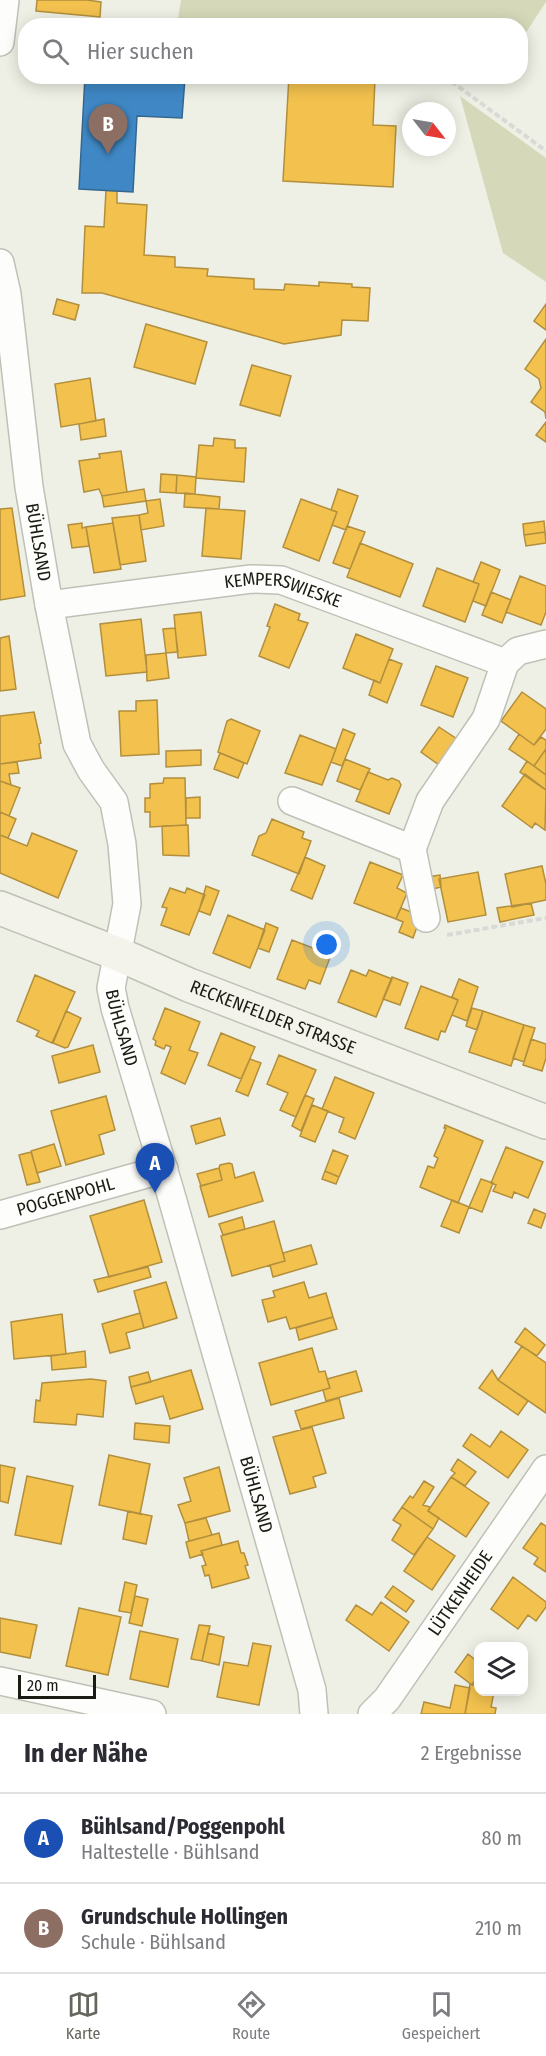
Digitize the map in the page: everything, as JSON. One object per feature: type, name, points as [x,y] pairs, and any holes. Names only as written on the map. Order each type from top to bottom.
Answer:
[{"type":"street","name":"BÜHLSAND","points":[[0,263],[7,294],[29,487],[49,605],[77,744],[91,770],[114,802],[122,844],[127,904],[111,988],[115,1008],[164,1169],[312,1690],[314,1714]]},
{"type":"street","name":"KEMPERSWIESKE","points":[[49,605],[251,579],[281,580],[505,663]]},
{"type":"street","points":[[426,918],[412,849],[430,801],[486,720],[505,663],[518,651],[546,644]]},
{"type":"street","points":[[292,801],[412,849]]},
{"type":"street","name":"RECKENFELDER STRASSE","points":[[0,908],[118,954],[189,985],[546,1122]]},
{"type":"street","name":"POGGENPOHL","points":[[0,1215],[164,1169]]},
{"type":"street","name":"LÜTKENHEIDE","points":[[372,1714],[387,1698],[546,1469]]},
{"type":"street","points":[[0,1681],[152,1714]]},
{"type":"path","points":[[455,84],[546,151]]},
{"type":"path","points":[[426,918],[438,937],[546,918]]},
{"type":"green space","points":[[181,0],[546,0],[528,29],[528,18],[178,18]]},
{"type":"green space","points":[[460,96],[546,158],[546,282],[503,253]]},
{"type":"building: Wohnen","points":[[37,0],[101,2],[100,17],[36,11]]},
{"type":"building: Wohnen","points":[[289,84],[375,84],[373,125],[396,126],[393,187],[283,181]]},
{"type":"building: Wohnen","points":[[106,190],[117,191],[117,203],[147,205],[144,255],[175,257],[175,267],[208,269],[207,276],[254,279],[254,289],[284,290],[285,284],[319,286],[319,282],[352,284],[352,287],[370,288],[368,321],[342,320],[341,335],[284,344],[102,293],[82,293],[85,226],[104,227]]},
{"type":"building: Wohnen","points":[[57,299],[79,305],[75,320],[53,314]]},
{"type":"building: Wohnen","points":[[546,304],[546,330],[534,321]]},
{"type":"building: Wohnen","points":[[146,324],[207,342],[195,384],[134,367]]},
{"type":"building: Wohnen","points":[[546,339],[546,419],[545,412],[531,402],[541,388],[539,379],[525,369]]},
{"type":"building: Wohnen","points":[[252,365],[291,376],[280,416],[240,405]]},
{"type":"building: Wohnen","points":[[90,378],[96,421],[61,427],[55,384]]},
{"type":"building: Wohnen","points":[[104,419],[106,436],[81,440],[79,424]]},
{"type":"building: Wohnen","points":[[546,422],[546,442],[536,435]]},
{"type":"building: Wohnen","points":[[214,438],[235,440],[235,448],[246,448],[244,482],[196,478],[199,445],[213,446]]},
{"type":"building: Wohnen","points":[[121,451],[127,492],[102,496],[99,489],[84,492],[79,461],[100,458],[99,454]]},
{"type":"building: Wohnen","points":[[161,474],[177,475],[176,493],[160,492]]},
{"type":"building: Wohnen","points":[[177,475],[196,477],[195,494],[176,493]]},
{"type":"building: Wohnen","points":[[144,489],[146,501],[104,507],[102,496]]},
{"type":"building: Wohnen","points":[[338,489],[358,496],[346,530],[332,525],[337,512],[331,510]]},
{"type":"building: Wohnen","points":[[185,493],[220,497],[219,509],[184,507]]},
{"type":"building: Wohnen","points":[[160,499],[164,526],[141,530],[139,515],[148,513],[146,501]]},
{"type":"building: Wohnen","points":[[301,499],[337,512],[319,561],[283,547]]},
{"type":"building: Wohnen","points":[[12,508],[25,596],[0,600],[0,509]]},
{"type":"building: Wohnen","points":[[206,508],[245,511],[241,559],[202,556]]},
{"type":"building: Wohnen","points":[[139,515],[146,561],[120,565],[112,518]]},
{"type":"building: Wohnen","points":[[544,521],[545,532],[524,535],[523,524]]},
{"type":"building: Wohnen","points":[[82,523],[82,528],[86,527],[89,546],[72,548],[68,525]]},
{"type":"building: Wohnen","points":[[113,523],[121,569],[94,573],[86,527]]},
{"type":"building: Wohnen","points":[[347,526],[365,532],[350,569],[333,563]]},
{"type":"building: Wohnen","points":[[545,532],[546,543],[526,546],[524,535]]},
{"type":"building: Wohnen","points":[[360,543],[413,564],[400,597],[347,577]]},
{"type":"building: Wohnen","points":[[481,562],[500,570],[486,606],[473,601],[479,584],[473,582]]},
{"type":"building: Wohnen","points":[[437,568],[479,584],[465,622],[423,606]]},
{"type":"building: Wohnen","points":[[520,576],[546,586],[546,612],[541,625],[506,612]]},
{"type":"building: Wohnen","points":[[491,592],[511,600],[502,623],[482,615]]},
{"type":"building: Wohnen","points":[[275,604],[300,614],[298,620],[308,623],[289,668],[259,656],[270,627],[267,626]]},
{"type":"building: Wohnen","points":[[201,612],[206,655],[178,658],[174,615]]},
{"type":"building: Wohnen","points":[[141,619],[147,672],[106,676],[100,624]]},
{"type":"building: Wohnen","points":[[175,628],[178,652],[166,653],[163,629]]},
{"type":"building: Wohnen","points":[[356,634],[393,649],[380,683],[343,668]]},
{"type":"building: Wohnen","points":[[9,636],[16,689],[0,691],[0,638]]},
{"type":"building: Wohnen","points":[[166,653],[169,678],[147,681],[146,655]]},
{"type":"building: Wohnen","points":[[389,659],[402,664],[387,703],[369,695],[374,680],[380,683]]},
{"type":"building: Wohnen","points":[[436,666],[468,678],[453,717],[421,705]]},
{"type":"building: Wohnen","points":[[522,692],[546,709],[546,729],[534,745],[501,721]]},
{"type":"building: Wohnen","points":[[157,700],[159,754],[121,756],[119,711],[136,711],[136,701]]},
{"type":"building: Wohnen","points":[[34,712],[41,743],[39,744],[41,758],[0,764],[0,716]]},
{"type":"building: Wohnen","points":[[231,719],[260,731],[247,764],[218,752],[227,721]]},
{"type":"building: Wohnen","points":[[439,727],[457,739],[439,765],[421,752]]},
{"type":"building: Wohnen","points":[[343,729],[355,734],[342,766],[331,762]]},
{"type":"building: Wohnen","points":[[519,734],[534,745],[541,737],[546,740],[546,749],[534,766],[509,749]]},
{"type":"building: Wohnen","points":[[300,735],[336,749],[322,785],[285,773]]},
{"type":"building: Wohnen","points":[[546,749],[546,775],[534,766]]},
{"type":"building: Wohnen","points":[[201,750],[201,765],[166,767],[166,751]]},
{"type":"building: Wohnen","points":[[220,753],[244,763],[238,778],[214,769]]},
{"type":"building: Wohnen","points":[[345,759],[370,769],[360,790],[337,781]]},
{"type":"building: Wohnen","points":[[527,761],[546,775],[546,790],[520,772]]},
{"type":"building: Wohnen","points":[[17,762],[19,773],[9,774],[11,785],[0,781],[0,764]]},
{"type":"building: Wohnen","points":[[368,772],[388,780],[392,778],[399,781],[401,785],[389,814],[356,801]]},
{"type":"building: Wohnen","points":[[525,774],[546,790],[545,830],[535,823],[532,828],[502,806]]},
{"type":"building: Wohnen","points":[[164,778],[185,778],[186,825],[150,827],[150,812],[145,812],[145,798],[150,798],[150,784],[163,783]]},
{"type":"building: Wohnen","points":[[0,781],[20,788],[9,816],[0,812]]},
{"type":"building: Wohnen","points":[[200,797],[200,818],[186,818],[186,798]]},
{"type":"building: Wohnen","points":[[0,812],[16,819],[8,838],[0,835]]},
{"type":"building: Wohnen","points":[[272,819],[304,832],[302,838],[311,841],[299,874],[252,855],[259,836],[266,833]]},
{"type":"building: Wohnen","points":[[188,825],[189,856],[163,855],[162,826]]},
{"type":"building: Wohnen","points":[[32,833],[77,851],[58,898],[0,873],[0,835],[27,846]]},
{"type":"building: Wohnen","points":[[305,857],[325,866],[312,899],[291,890]]},
{"type":"building: Wohnen","points":[[370,862],[403,875],[397,888],[407,893],[396,919],[354,903]]},
{"type":"building: Wohnen","points":[[542,866],[546,884],[546,900],[512,907],[505,874]]},
{"type":"building: Wohnen","points":[[478,872],[486,915],[448,922],[439,879]]},
{"type":"building: Wohnen","points":[[440,875],[441,887],[429,890],[427,877]]},
{"type":"building: Wohnen","points":[[206,886],[219,891],[210,915],[199,911]]},
{"type":"building: Wohnen","points":[[170,888],[185,893],[187,888],[205,895],[189,935],[161,925],[167,908],[162,907]]},
{"type":"building: Wohnen","points":[[531,903],[534,915],[500,922],[497,908]]},
{"type":"building: Wohnen","points":[[401,908],[421,916],[413,938],[399,932],[403,922],[396,919]]},
{"type":"building: Wohnen","points":[[228,915],[265,930],[250,968],[213,953]]},
{"type":"building: Wohnen","points":[[266,923],[278,928],[269,952],[258,948]]},
{"type":"building: Wohnen","points":[[292,940],[331,955],[320,984],[309,980],[305,989],[277,979]]},
{"type":"building: Wohnen","points":[[351,970],[366,976],[369,970],[392,979],[376,1017],[338,1002]]},
{"type":"building: Wohnen","points":[[35,975],[75,992],[52,1043],[36,1036],[39,1031],[17,1021]]},
{"type":"building: Wohnen","points":[[392,977],[408,983],[400,1005],[383,999]]},
{"type":"building: Wohnen","points":[[459,979],[478,987],[467,1021],[452,1015],[458,1000],[452,997]]},
{"type":"building: Wohnen","points":[[421,986],[458,1000],[445,1032],[441,1031],[438,1040],[405,1028]]},
{"type":"building: Wohnen","points":[[165,1008],[200,1022],[189,1050],[198,1053],[185,1084],[161,1073],[171,1047],[166,1045],[164,1049],[155,1045],[156,1041],[153,1039]]},
{"type":"building: Wohnen","points":[[472,1008],[483,1011],[477,1030],[466,1026]]},
{"type":"building: Wohnen","points":[[66,1011],[81,1018],[68,1047],[65,1048],[53,1043]]},
{"type":"building: Wohnen","points":[[483,1011],[524,1025],[511,1066],[469,1052]]},
{"type":"building: Wohnen","points":[[524,1025],[535,1028],[524,1062],[513,1058]]},
{"type":"building: Wohnen","points":[[221,1033],[255,1047],[241,1079],[208,1065]]},
{"type":"building: Wohnen","points":[[531,1039],[546,1044],[546,1058],[542,1071],[523,1065]]},
{"type":"building: Wohnen","points":[[93,1045],[100,1072],[59,1083],[52,1056]]},
{"type":"building: Wohnen","points":[[279,1055],[316,1070],[296,1117],[280,1110],[288,1093],[267,1084]]},
{"type":"building: Wohnen","points":[[250,1059],[261,1063],[248,1096],[236,1091]]},
{"type":"building: Wohnen","points":[[335,1077],[374,1093],[355,1139],[339,1132],[344,1118],[322,1109]]},
{"type":"building: Wohnen","points":[[305,1095],[314,1099],[301,1131],[292,1126]]},
{"type":"building: Wohnen","points":[[106,1096],[115,1130],[99,1135],[104,1154],[66,1165],[51,1111]]},
{"type":"building: Wohnen","points":[[312,1105],[328,1111],[315,1142],[300,1136]]},
{"type":"building: Wohnen","points":[[220,1118],[225,1135],[196,1144],[191,1126]]},
{"type":"building: Wohnen","points":[[445,1125],[483,1141],[458,1203],[420,1187],[428,1166],[434,1168],[438,1158],[434,1156],[446,1128],[444,1128]]},
{"type":"building: Wohnen","points":[[54,1144],[61,1166],[37,1173],[31,1151]]},
{"type":"building: Wohnen","points":[[506,1147],[543,1162],[528,1198],[514,1192],[512,1198],[493,1191],[496,1185],[491,1183]]},
{"type":"building: Wohnen","points":[[333,1150],[348,1156],[339,1177],[325,1171]]},
{"type":"building: Wohnen","points":[[31,1152],[40,1182],[27,1185],[19,1155]]},
{"type":"building: Wohnen","points":[[232,1164],[235,1178],[254,1172],[263,1201],[209,1217],[200,1186],[222,1180],[220,1165]]},
{"type":"building: Wohnen","points":[[219,1168],[222,1180],[201,1186],[197,1174]]},
{"type":"building: Wohnen","points":[[325,1171],[339,1177],[336,1184],[322,1179]]},
{"type":"building: Wohnen","points":[[481,1179],[493,1183],[482,1212],[469,1207]]},
{"type":"building: Wohnen","points":[[144,1200],[162,1262],[109,1277],[90,1216]]},
{"type":"building: Wohnen","points":[[452,1200],[469,1207],[459,1233],[441,1226]]},
{"type":"building: Wohnen","points":[[534,1209],[546,1214],[541,1228],[528,1223]]},
{"type":"building: Wohnen","points":[[242,1217],[245,1229],[223,1235],[219,1224]]},
{"type":"building: Wohnen","points":[[274,1221],[285,1261],[232,1276],[221,1236]]},
{"type":"building: Wohnen","points":[[311,1245],[317,1264],[273,1277],[270,1265],[285,1261],[283,1253]]},
{"type":"building: Wohnen","points":[[148,1267],[151,1277],[98,1292],[94,1280]]},
{"type":"building: Wohnen","points":[[166,1282],[177,1318],[144,1328],[134,1291]]},
{"type":"building: Wohnen","points":[[304,1282],[309,1298],[326,1293],[333,1317],[290,1329],[286,1317],[268,1322],[262,1300],[275,1297],[273,1291]]},
{"type":"building: Wohnen","points":[[140,1313],[144,1328],[126,1333],[130,1348],[110,1353],[102,1324]]},
{"type":"building: Wohnen","points":[[62,1314],[66,1354],[14,1359],[11,1322]]},
{"type":"building: Wohnen","points":[[333,1317],[337,1329],[299,1340],[296,1328]]},
{"type":"building: Wohnen","points":[[525,1328],[545,1345],[537,1356],[515,1342]]},
{"type":"building: Wohnen","points":[[522,1346],[546,1363],[546,1413],[498,1380]]},
{"type":"building: Wohnen","points":[[312,1348],[319,1372],[325,1371],[330,1388],[271,1405],[259,1363]]},
{"type":"building: Wohnen","points":[[85,1351],[86,1367],[52,1370],[51,1356]]},
{"type":"building: Wohnen","points":[[191,1370],[203,1409],[170,1419],[163,1396],[136,1404],[131,1387]]},
{"type":"building: Wohnen","points":[[492,1370],[498,1380],[528,1401],[518,1415],[479,1388]]},
{"type":"building: Wohnen","points":[[356,1371],[362,1391],[326,1401],[323,1390],[330,1388],[327,1379]]},
{"type":"building: Wohnen","points":[[148,1372],[151,1382],[131,1387],[129,1377]]},
{"type":"building: Wohnen","points":[[91,1379],[106,1381],[103,1417],[77,1414],[76,1425],[34,1422],[36,1400],[40,1401],[42,1383]]},
{"type":"building: Wohnen","points":[[339,1398],[344,1418],[301,1429],[295,1411]]},
{"type":"building: Wohnen","points":[[135,1423],[170,1426],[169,1443],[134,1439]]},
{"type":"building: Wohnen","points":[[312,1427],[326,1473],[313,1477],[316,1487],[290,1494],[273,1437]]},
{"type":"building: Wohnen","points":[[501,1431],[528,1450],[508,1478],[463,1446],[471,1434],[490,1447]]},
{"type":"building: Wohnen","points":[[109,1455],[150,1464],[140,1514],[99,1505]]},
{"type":"building: Wohnen","points":[[458,1459],[476,1472],[465,1486],[451,1477],[455,1473],[451,1470]]},
{"type":"building: Wohnen","points":[[0,1465],[15,1468],[8,1503],[0,1501]]},
{"type":"building: Wohnen","points":[[219,1467],[230,1511],[185,1523],[178,1505],[191,1501],[184,1478]]},
{"type":"building: Wohnen","points":[[27,1476],[73,1486],[61,1544],[15,1535]]},
{"type":"building: Wohnen","points":[[451,1477],[489,1503],[466,1537],[428,1511]]},
{"type":"building: Wohnen","points":[[424,1481],[434,1487],[423,1505],[430,1507],[428,1511],[439,1518],[433,1529],[402,1507],[410,1496],[413,1498]]},
{"type":"building: Wohnen","points":[[402,1507],[433,1529],[414,1555],[392,1540],[401,1525],[393,1520]]},
{"type":"building: Wohnen","points":[[128,1511],[152,1516],[146,1544],[123,1539]]},
{"type":"building: Wohnen","points":[[206,1518],[212,1535],[189,1541],[185,1523]]},
{"type":"building: Wohnen","points":[[541,1523],[546,1526],[546,1572],[534,1564],[538,1558],[523,1548]]},
{"type":"building: Wohnen","points":[[219,1533],[222,1545],[201,1551],[203,1554],[190,1558],[186,1542]]},
{"type":"building: Wohnen","points":[[427,1537],[455,1556],[432,1590],[404,1571]]},
{"type":"building: Wohnen","points":[[238,1541],[241,1553],[244,1553],[248,1565],[245,1566],[249,1578],[212,1588],[209,1575],[205,1576],[202,1566],[206,1565],[201,1551]]},
{"type":"building: Wohnen","points":[[513,1577],[546,1602],[546,1607],[536,1621],[528,1615],[518,1629],[491,1609]]},
{"type":"building: Wohnen","points":[[125,1582],[137,1585],[131,1613],[119,1611]]},
{"type":"building: Wohnen","points":[[393,1586],[414,1601],[406,1612],[385,1597]]},
{"type":"building: Wohnen","points":[[135,1596],[148,1599],[142,1626],[129,1623]]},
{"type":"building: Wohnen","points":[[381,1602],[409,1622],[389,1651],[346,1620],[356,1605],[372,1615]]},
{"type":"building: Wohnen","points":[[79,1608],[121,1617],[108,1675],[66,1666]]},
{"type":"building: Wohnen","points":[[0,1618],[37,1625],[30,1658],[0,1652]]},
{"type":"building: Wohnen","points":[[199,1625],[210,1626],[202,1661],[191,1659]]},
{"type":"building: Wohnen","points":[[140,1631],[178,1639],[168,1687],[130,1679]]},
{"type":"building: Wohnen","points":[[208,1633],[224,1637],[219,1665],[202,1661]]},
{"type":"building: Wohnen","points":[[253,1643],[271,1646],[259,1705],[217,1697],[224,1662],[248,1666]]},
{"type":"building: Wohnen","points":[[468,1654],[474,1659],[472,1685],[455,1672]]},
{"type":"building: Wohnen","points":[[470,1684],[474,1685],[474,1696],[493,1696],[491,1707],[496,1708],[495,1714],[465,1714]]},
{"type":"building: Wohnen","points":[[455,1685],[470,1688],[465,1714],[421,1714],[424,1702],[450,1708]]},
{"type":"building: Schulen","points":[[85,84],[185,84],[182,118],[137,116],[133,192],[79,189]]},
{"type":"place","name":"Grundschule Hollingen","points":[[108,154]]},
{"type":"place","name":"Bühlsand/Poggenpohl","points":[[155,1193]]}]
